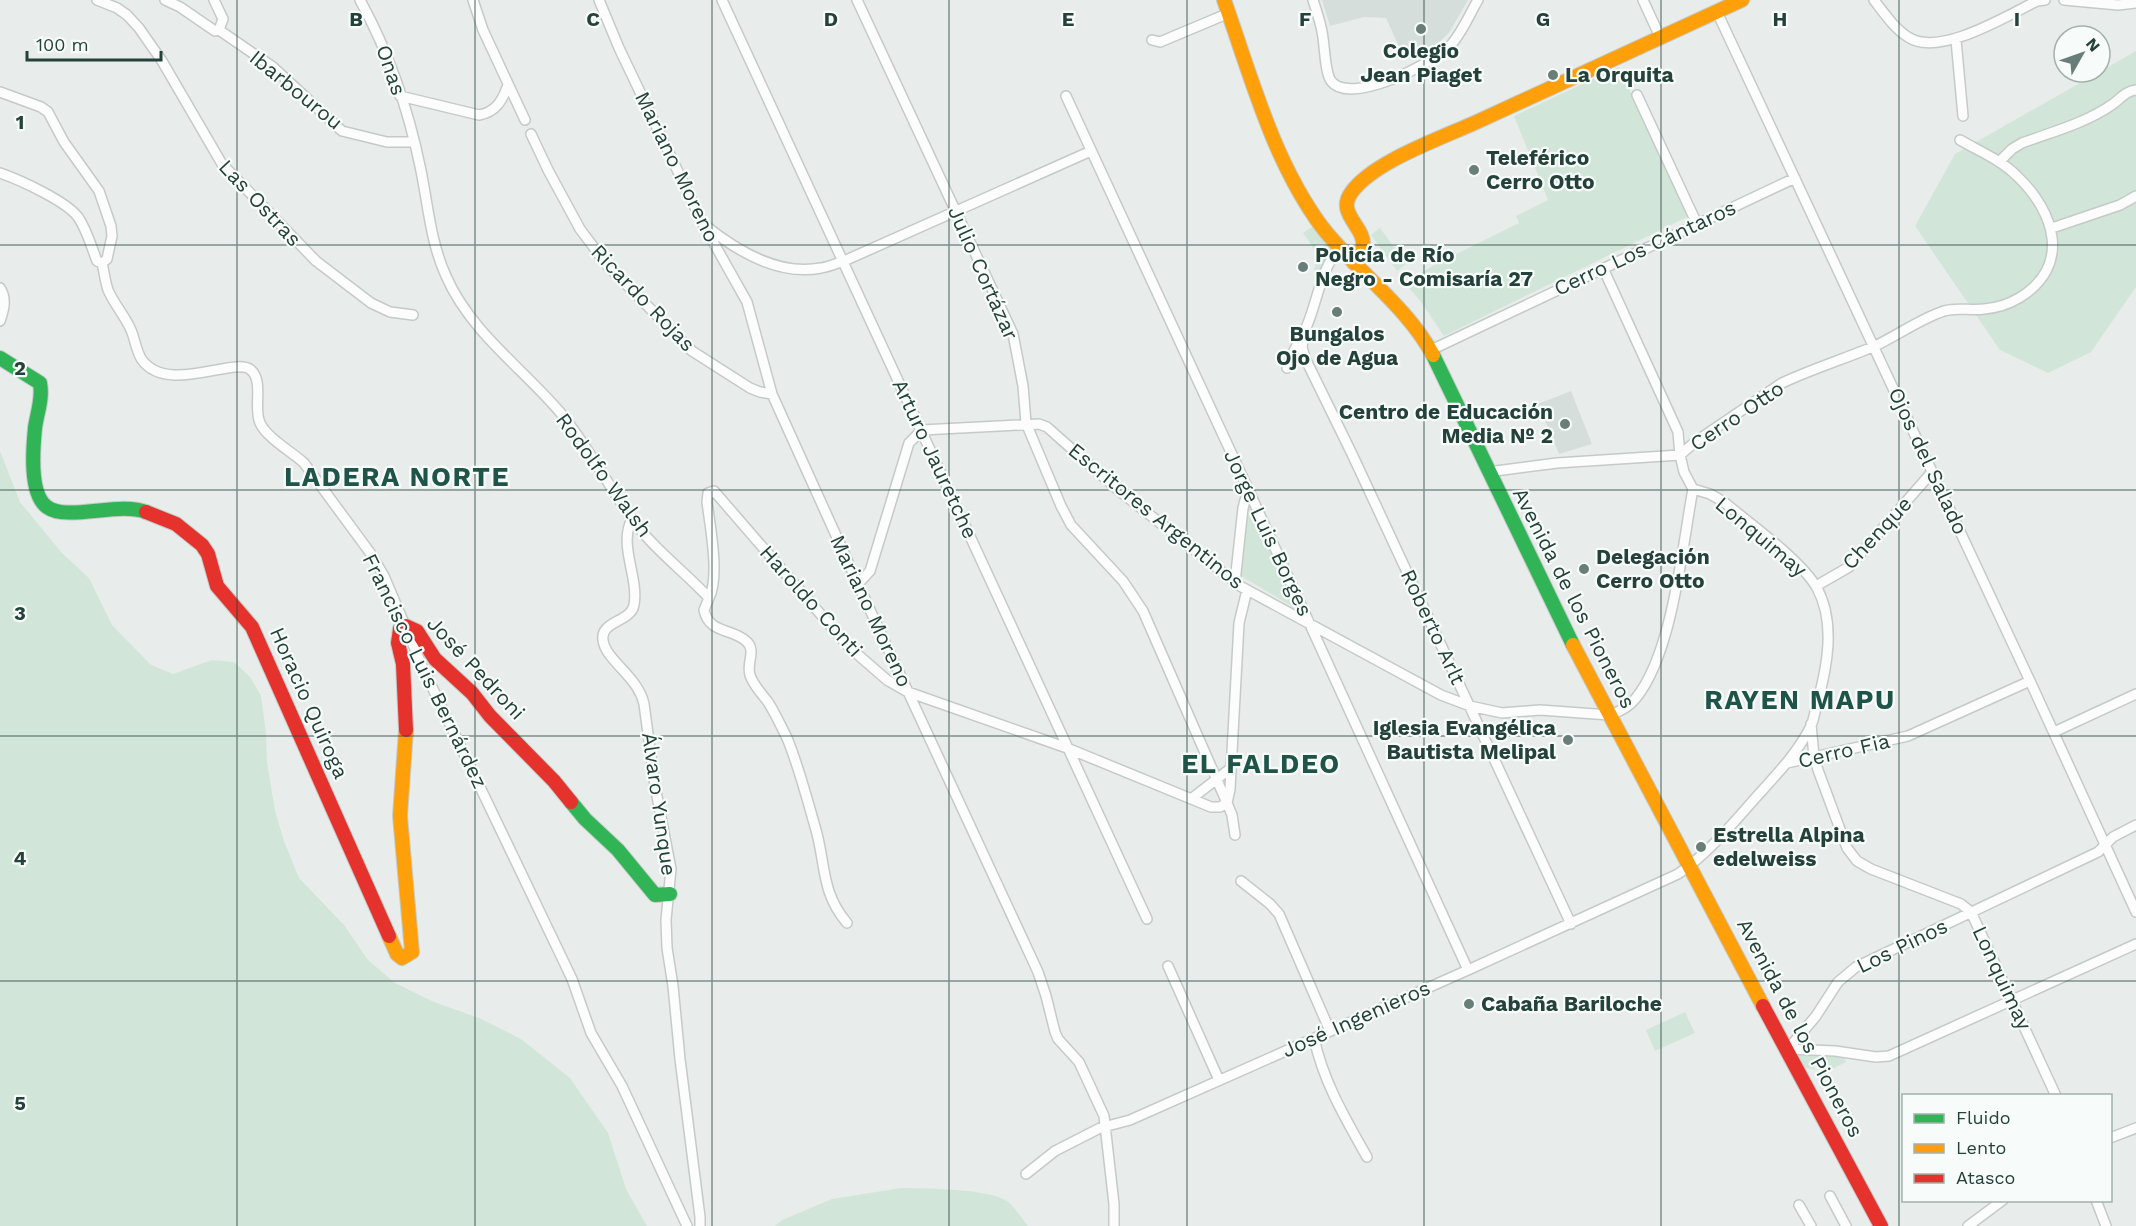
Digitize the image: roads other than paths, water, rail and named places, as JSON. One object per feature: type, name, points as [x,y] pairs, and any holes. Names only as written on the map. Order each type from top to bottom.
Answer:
[{"type":"main road","points":[[1354,263],[1363,249],[1361,236],[1346,206],[1349,195],[1371,175],[1393,162],[1742,0]]},
{"type":"main road","name":"Avenida de los Pioneros","points":[[1226,7],[1276,138],[1300,191],[1321,225],[1340,249],[1397,304],[1431,350],[1488,472],[1609,715],[1881,1226]]},
{"type":"main road","name":"Horacio Quiroga","points":[[0,358],[40,383],[42,393],[35,429],[34,479],[41,502],[49,509],[61,513],[101,509],[139,509],[184,529],[208,554],[217,586],[252,627],[261,645],[281,695],[397,954],[402,958],[411,952]]},
{"type":"main road","name":"José Pedroni","points":[[411,952],[400,816],[407,741],[403,664],[398,643],[400,629],[406,626],[417,631],[435,659],[472,693],[490,716],[554,781],[585,819],[618,850],[655,895],[670,894]]},
{"type":"street","name":"Las Ostras","points":[[96,0],[117,8],[139,28],[162,60],[222,165],[316,261],[371,303],[390,312],[413,315]]},
{"type":"street","name":"Ibarbourou","points":[[165,0],[180,7],[215,31],[219,30],[273,67],[342,130],[387,142],[414,142]]},
{"type":"street","points":[[214,0],[223,19],[219,30]]},
{"type":"street","name":"Onas","points":[[360,0],[383,43],[414,142]]},
{"type":"street","points":[[473,0],[483,30],[525,120]]},
{"type":"street","name":"Mariano Moreno","points":[[599,0],[619,48],[702,222],[747,302],[772,394],[1038,972],[1058,1039],[1079,1062],[1104,1116],[1114,1226]]},
{"type":"street","name":"Arturo Jauretche","points":[[722,0],[1147,919]]},
{"type":"street","name":"Julio Cortázar","points":[[857,0],[1013,334],[1023,386],[1026,423],[1061,506],[1071,525],[1123,581],[1143,611],[1232,815],[1235,836]]},
{"type":"street","points":[[1313,0],[1322,27],[1329,79],[1336,85],[1348,89],[1368,87],[1410,72],[1449,47],[1478,0]]},
{"type":"street","points":[[1643,0],[1660,37]]},
{"type":"street","points":[[1874,0],[1895,27],[1910,39],[1932,43],[1956,40],[2037,1],[2045,0]]},
{"type":"street","points":[[2064,0],[2136,3]]},
{"type":"street","points":[[1152,40],[1160,42],[1226,7]]},
{"type":"street","name":"Ojos del Salado","points":[[1717,12],[2136,912]]},
{"type":"street","points":[[1956,40],[1963,116]]},
{"type":"street","points":[[400,96],[479,115],[487,114],[500,103],[508,85]]},
{"type":"street","points":[[2000,161],[2022,143],[2094,116],[2125,93],[2136,90]]},
{"type":"street","points":[[0,92],[41,107],[48,112],[64,142],[99,191],[111,226],[112,236],[109,254],[102,263],[97,261],[77,215],[62,203],[0,173]]},
{"type":"street","points":[[1637,95],[1697,224]]},
{"type":"street","name":"Jorge Luis Borges","points":[[1066,96],[1468,970]]},
{"type":"street","name":"Ricardo Rojas","points":[[531,134],[548,170],[591,247],[623,284],[692,351],[750,388],[772,394]]},
{"type":"street","points":[[1960,140],[2000,161],[2017,175],[2045,212],[2052,228],[2120,205],[2136,196]]},
{"type":"street","name":"Rodolfo Walsh","points":[[414,142],[437,256],[456,296],[495,345],[560,412],[632,519],[663,554],[709,598]]},
{"type":"street","points":[[702,222],[740,250],[769,263],[794,269],[822,268],[844,261],[1091,151]]},
{"type":"street","name":"Cerro Los Cántaros","points":[[1431,350],[1795,178]]},
{"type":"street","name":"Cerro Otto","points":[[1488,472],[1557,463],[1680,455],[1695,442],[1782,383],[1829,362],[1874,346],[1946,310],[1984,309],[2004,305],[2019,298],[2042,276],[2049,261],[2052,228]]},
{"type":"street","points":[[1287,368],[1293,349],[1305,330],[1330,259],[1340,249]]},
{"type":"street","name":"Francisco Luis Bernárdez","points":[[102,263],[107,288],[131,328],[139,354],[151,369],[168,375],[242,366],[253,371],[256,379],[259,421],[265,431],[304,464],[384,576],[423,668],[572,979],[591,1033],[622,1086],[687,1226]]},
{"type":"street","name":"Lonquimay","points":[[1603,268],[1678,432],[1684,472],[1693,489],[1710,494],[1724,502],[1803,569],[1821,597],[1827,624],[1828,654],[1823,682],[1811,724],[1787,763]]},
{"type":"street","points":[[0,288],[4,294],[4,305],[0,321]]},
{"type":"street","name":"Roberto Arlt","points":[[1305,330],[1302,347],[1305,358],[1571,924]]},
{"type":"street","name":"Escritores Argentinos","points":[[922,430],[1026,423],[1047,427],[1117,489],[1235,582],[1311,626],[1441,695],[1470,706],[1502,713],[1540,710],[1609,715]]},
{"type":"street","points":[[858,584],[870,571],[909,443],[922,430]]},
{"type":"street","name":"Chenque","points":[[1816,586],[1849,567],[1932,472]]},
{"type":"street","points":[[1235,582],[1243,508],[1248,489]]},
{"type":"street","points":[[1609,715],[1619,712],[1635,700],[1656,663],[1671,609],[1693,489]]},
{"type":"street","name":"Haroldo Conti","points":[[709,598],[713,587],[713,559],[707,502],[708,493],[714,490],[849,647],[887,680],[908,692],[1067,748],[1211,807],[1220,807],[1227,803]]},
{"type":"street","name":"Álvaro Yunque","points":[[632,519],[628,526],[627,542],[634,587],[634,608],[631,613],[612,624],[604,632],[603,643],[642,693],[655,786],[671,869],[666,920],[667,948],[700,1226]]},
{"type":"street","points":[[1227,803],[1232,768],[1239,623],[1247,590]]},
{"type":"street","points":[[709,598],[704,610],[710,623],[720,630],[746,640],[750,646],[752,652],[750,676],[769,704],[787,738],[815,829],[829,895],[847,923]]},
{"type":"street","name":"Cerro Fia","points":[[1689,867],[1725,833],[1787,763],[1908,736],[2030,681]]},
{"type":"street","points":[[2054,732],[2136,694]]},
{"type":"street","name":"Lonquimay","points":[[1811,724],[1814,757],[1847,848],[1857,861],[1870,869],[1961,904],[1971,912],[2056,1094]]},
{"type":"street","points":[[1191,799],[1232,768]]},
{"type":"street","name":"Los Pinos","points":[[1788,1049],[1816,1016],[1838,982],[1847,973],[2098,852],[2113,837],[2136,825]]},
{"type":"street","name":"José Ingenieros","points":[[1026,1174],[1055,1151],[1106,1126],[1130,1120],[1468,970],[1571,924],[1689,867]]},
{"type":"street","points":[[1241,881],[1279,914],[1330,1031]]},
{"type":"street","points":[[1788,1049],[1835,1051],[1876,1057],[1889,1056],[2136,944]]},
{"type":"street","points":[[1168,966],[1218,1080]]},
{"type":"street","points":[[1314,1038],[1319,1061],[1335,1100],[1367,1157]]},
{"type":"street","points":[[2112,1137],[2136,1128]]},
{"type":"street","points":[[1830,1196],[1846,1226]]},
{"type":"street","points":[[1968,1226],[2001,1202]]},
{"type":"street","points":[[2097,1202],[2106,1226]]},
{"type":"street","points":[[1799,1205],[1811,1226]]},
{"type":"place","name":"Colegio Jean Piaget","points":[[1421,29]]},
{"type":"place","name":"La Orquita","points":[[1553,75]]},
{"type":"place","name":"Teleférico Cerro Otto","points":[[1474,170]]},
{"type":"place","name":"Policía de Río Negro - Comisaría 27","points":[[1303,267]]},
{"type":"place","name":"Bungalos Ojo de Agua","points":[[1337,312]]},
{"type":"place","name":"Centro de Educación Media Nº 2","points":[[1565,424]]},
{"type":"place","name":"Delegación Cerro Otto","points":[[1584,569]]},
{"type":"place","name":"Iglesia Evangélica Bautista Melipal","points":[[1568,740]]},
{"type":"place","name":"Estrella Alpina edelweiss","points":[[1701,847]]},
{"type":"place","name":"Cabaña Bariloche","points":[[1469,1004]]},
{"type":"district","name":"LADERA NORTE","points":[[397,477]]},
{"type":"district","name":"RAYEN MAPU","points":[[1800,700]]},
{"type":"district","name":"EL FALDEO","points":[[1261,764]]}]
